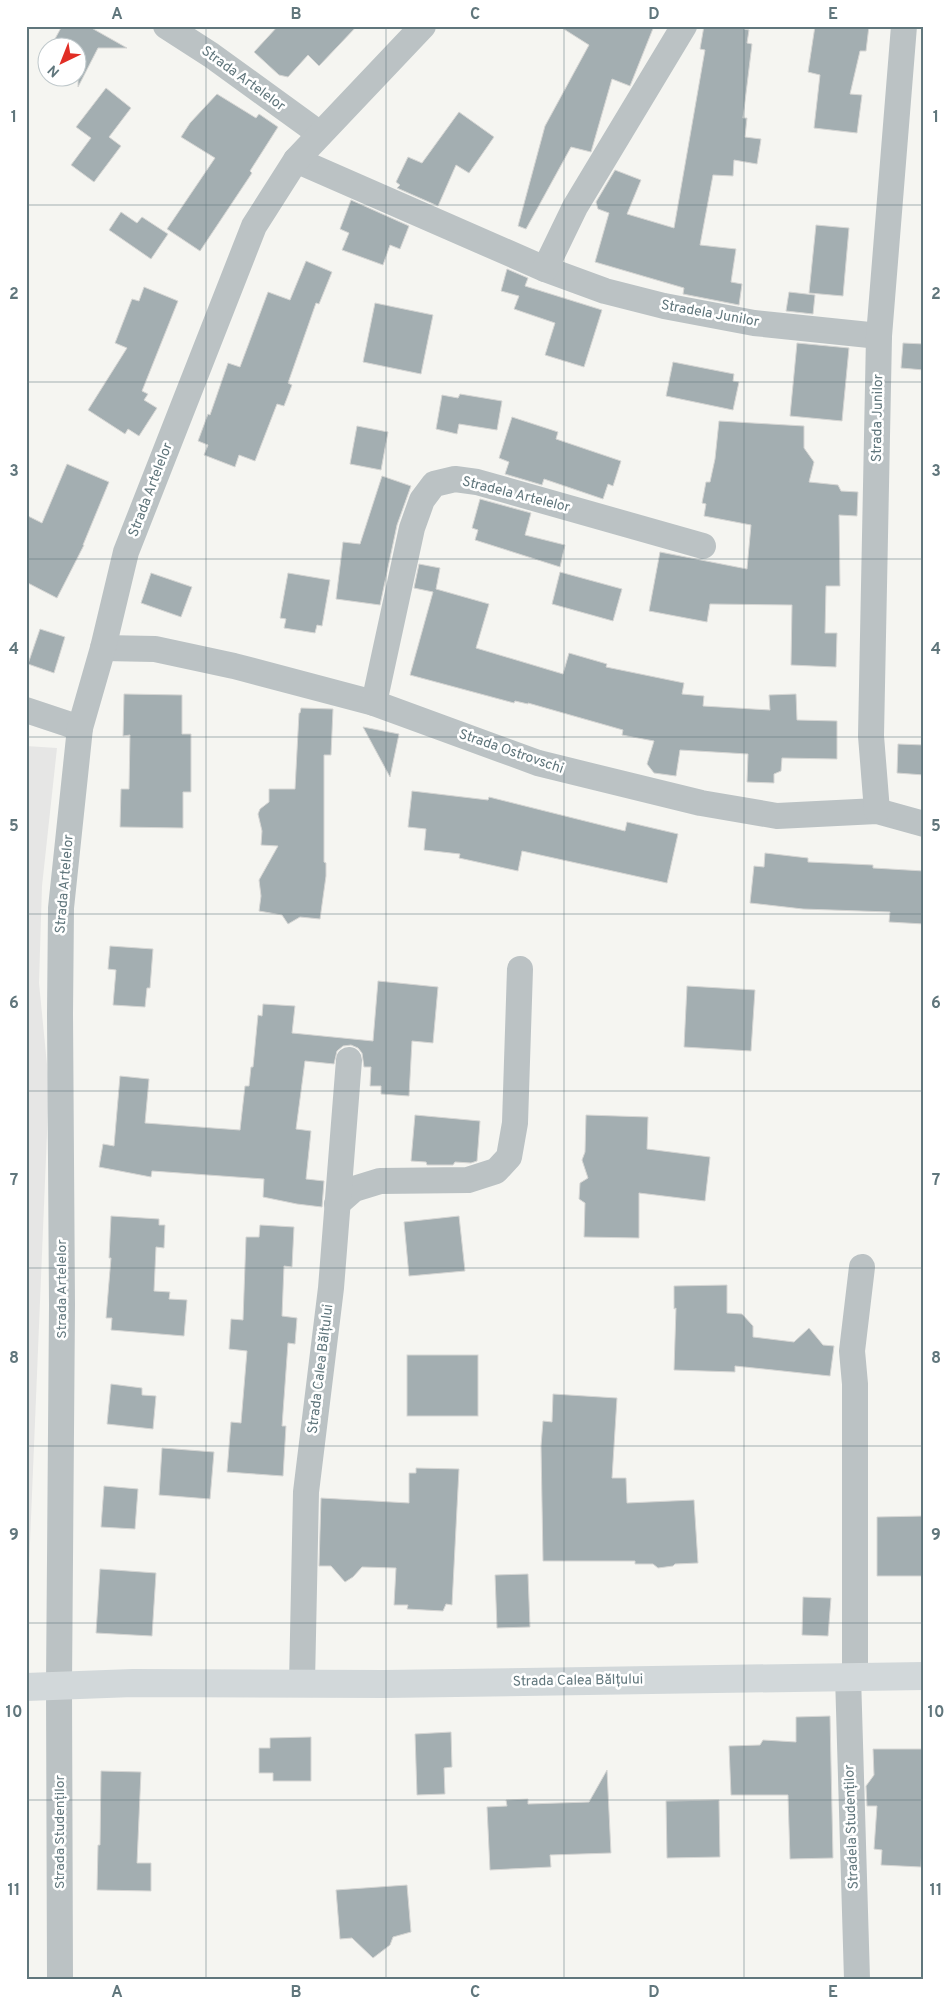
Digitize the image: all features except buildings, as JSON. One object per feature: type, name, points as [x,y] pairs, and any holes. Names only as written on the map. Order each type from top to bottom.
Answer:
[{"type":"main road","name":"Strada Calea Bălțului","points":[[26,1687],[133,1683],[404,1684],[924,1676]]},
{"type":"street","name":"Strada Artelelor","points":[[166,26],[211,55],[320,134]]},
{"type":"street","name":"Strada Artelelor","points":[[59,1686],[62,1304],[61,908],[80,728],[103,648],[126,552],[254,226],[296,160],[423,26]]},
{"type":"street","points":[[546,269],[575,208],[684,26]]},
{"type":"street","name":"Strada Junilor","points":[[876,811],[871,736],[879,336],[904,26]]},
{"type":"street","name":"Stradela Junilor","points":[[296,160],[546,269],[605,291],[664,306],[754,323],[879,336]]},
{"type":"street","name":"Stradela Artelelor","points":[[374,704],[412,528],[422,500],[434,484],[454,479],[477,482],[703,546]]},
{"type":"street","name":"Strada Ostrovschi","points":[[103,648],[164,651],[234,666],[374,704],[538,764],[701,803],[778,816],[876,811],[924,824]]},
{"type":"street","points":[[26,710],[80,728]]},
{"type":"street","points":[[337,1204],[354,1190],[380,1182],[468,1180],[496,1171],[509,1157],[515,1123],[520,969]]},
{"type":"street","name":"Strada Calea Bălțului","points":[[302,1683],[306,1492],[331,1288],[349,1060]]},
{"type":"street","points":[[851,1676],[854,1384],[852,1351],[862,1267]]},
{"type":"street","name":"Stradela Studenților","points":[[851,1676],[857,1979]]},
{"type":"street","name":"Strada Studenților","points":[[59,1686],[60,1979]]},
{"type":"shaded area","points":[[26,746],[57,748],[42,886],[39,983],[49,1085],[26,1639]]}]
